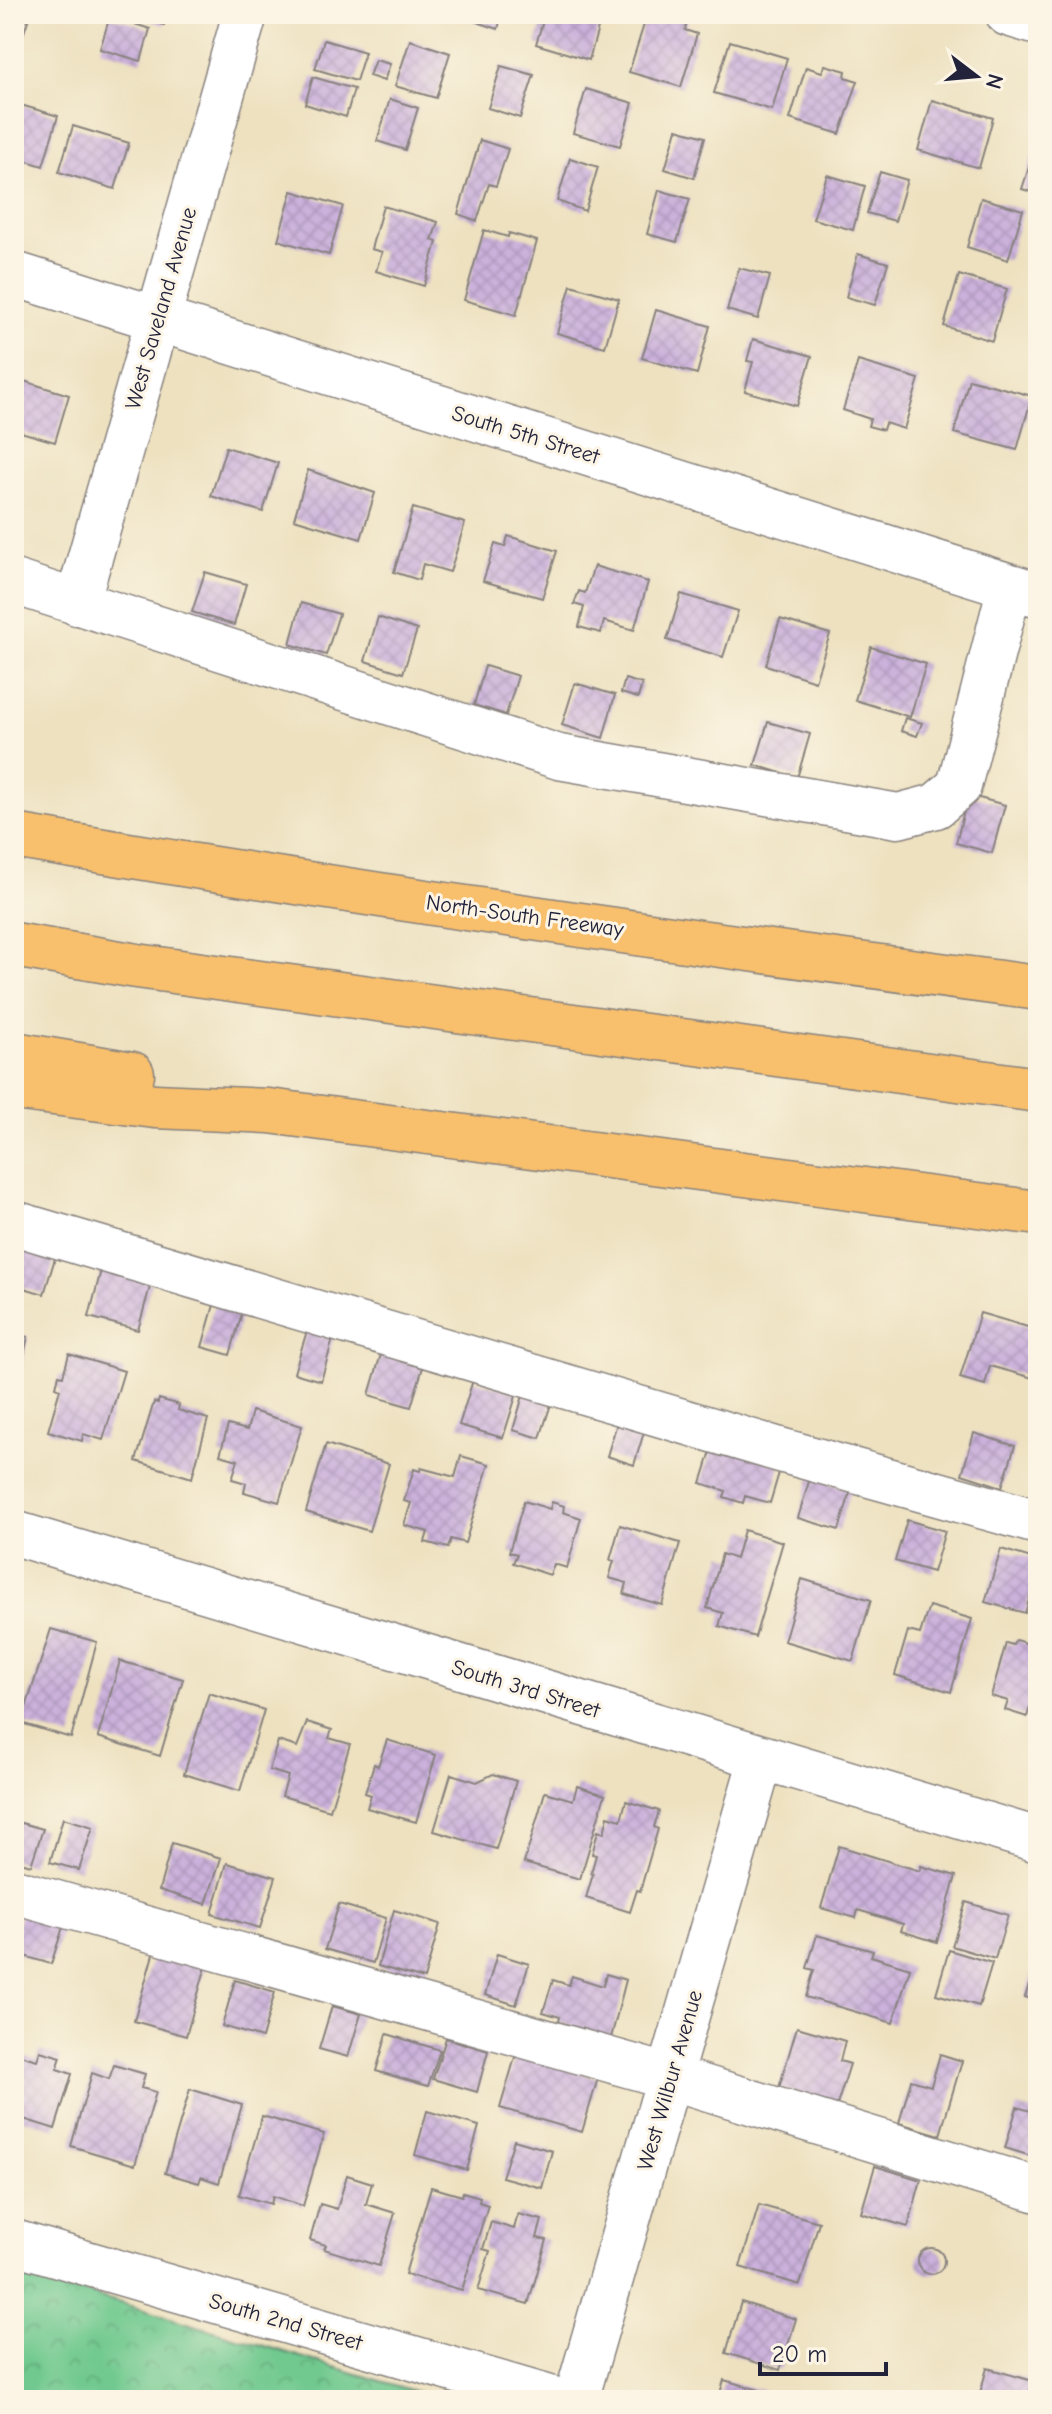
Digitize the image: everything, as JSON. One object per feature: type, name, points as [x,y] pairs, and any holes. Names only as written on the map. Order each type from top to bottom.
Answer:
[{"type":"highway","name":"North-South Freeway","points":[[14,836],[199,868],[1038,988]]},
{"type":"highway","points":[[14,945],[137,966],[1038,1090]]},
{"type":"highway","points":[[854,964],[1038,976]]},
{"type":"highway","points":[[14,1054],[163,1080],[269,1111]]},
{"type":"highway","points":[[14,1088],[155,1106],[269,1111],[1038,1213]]},
{"type":"street","name":"West Saveland Avenue","points":[[77,603],[245,14]]},
{"type":"street","points":[[1008,14],[1038,23]]},
{"type":"street","name":"South 5th Street","points":[[14,274],[1024,590]]},
{"type":"street","points":[[14,582],[559,757],[898,816],[936,806],[959,786],[1024,590]]},
{"type":"street","points":[[14,1223],[780,1450],[1038,1522]]},
{"type":"street","name":"South 3rd Street","points":[[14,1533],[1038,1840]]},
{"type":"street","name":"West Wilbur Avenue","points":[[576,2400],[761,1759]]},
{"type":"street","points":[[14,1891],[670,2077],[1038,2190]]},
{"type":"street","name":"South 2nd Street","points":[[14,2242],[557,2400]]},
{"type":"green space","points":[[14,2271],[444,2400],[14,2400]]},
{"type":"building","points":[[14,14],[30,14],[18,51],[14,50]]},
{"type":"building","points":[[129,14],[167,14],[164,25]]},
{"type":"building","points":[[453,14],[502,14],[498,29]]},
{"type":"building","points":[[545,14],[602,14],[589,60],[536,44]]},
{"type":"building","points":[[666,15],[688,21],[685,30],[697,34],[681,87],[629,72],[646,18],[663,23]]},
{"type":"building","points":[[110,16],[150,29],[141,61],[100,49]]},
{"type":"building","points":[[324,40],[365,52],[356,81],[315,69]]},
{"type":"building","points":[[410,40],[450,53],[436,98],[395,86]]},
{"type":"building","points":[[730,41],[787,58],[772,110],[714,93]]},
{"type":"building","points":[[375,60],[390,64],[384,81],[369,76]]},
{"type":"building","points":[[825,65],[846,71],[845,77],[858,81],[840,134],[790,119],[806,67],[822,72]]},
{"type":"building","points":[[501,66],[534,75],[520,118],[488,108]]},
{"type":"building","points":[[313,77],[354,89],[346,117],[305,104]]},
{"type":"building","points":[[586,89],[633,103],[620,146],[573,133]]},
{"type":"building","points":[[390,99],[418,108],[405,150],[377,141]]},
{"type":"building","points":[[932,100],[993,118],[979,168],[918,150]]},
{"type":"building","points":[[14,103],[58,116],[43,166],[14,157]]},
{"type":"building","points":[[73,126],[129,143],[115,189],[59,172]]},
{"type":"building","points":[[677,129],[705,137],[694,178],[665,169]]},
{"type":"building","points":[[1038,139],[1038,194],[1022,189]]},
{"type":"building","points":[[480,140],[508,149],[496,186],[489,184],[477,221],[458,214]]},
{"type":"building","points":[[570,158],[598,167],[585,211],[557,201]]},
{"type":"building","points":[[880,172],[907,180],[895,221],[867,213]]},
{"type":"building","points":[[827,175],[865,186],[853,230],[813,219]]},
{"type":"building","points":[[659,190],[690,199],[677,242],[647,234]]},
{"type":"building","points":[[292,191],[343,206],[329,255],[278,240]]},
{"type":"building","points":[[981,198],[1023,210],[1008,260],[967,247]]},
{"type":"building","points":[[383,206],[438,222],[432,240],[437,242],[424,286],[376,271],[382,252],[371,249]]},
{"type":"building","points":[[484,230],[537,241],[516,315],[464,300]]},
{"type":"building","points":[[858,254],[888,263],[875,305],[846,297]]},
{"type":"building","points":[[739,268],[770,276],[758,319],[727,310]]},
{"type":"building","points":[[959,275],[1007,289],[992,341],[944,326]]},
{"type":"building","points":[[571,285],[619,299],[605,347],[557,333]]},
{"type":"building","points":[[656,310],[710,326],[697,374],[642,358]]},
{"type":"building","points":[[753,339],[812,356],[797,406],[745,391],[753,362],[747,361]]},
{"type":"building","points":[[858,361],[919,379],[904,429],[885,423],[883,430],[868,426],[870,419],[843,410]]},
{"type":"building","points":[[14,378],[69,395],[55,442],[14,430]]},
{"type":"building","points":[[969,379],[1032,396],[1017,450],[954,433]]},
{"type":"building","points":[[226,447],[278,463],[263,512],[211,496]]},
{"type":"building","points":[[308,470],[375,493],[361,539],[294,519]]},
{"type":"building","points":[[413,508],[465,523],[450,572],[423,564],[419,580],[394,572]]},
{"type":"building","points":[[508,536],[557,551],[542,598],[483,581],[495,544],[505,547]]},
{"type":"building","points":[[594,566],[648,582],[634,630],[604,621],[601,633],[579,627],[584,607],[574,604],[579,591],[585,593]]},
{"type":"building","points":[[205,572],[246,584],[234,625],[192,612]]},
{"type":"building","points":[[681,594],[738,611],[723,657],[667,640]]},
{"type":"building","points":[[301,603],[339,614],[326,655],[290,644]]},
{"type":"building","points":[[378,617],[417,630],[403,673],[365,661]]},
{"type":"building","points":[[780,619],[830,634],[815,681],[766,665]]},
{"type":"building","points":[[871,647],[926,664],[910,717],[855,700]]},
{"type":"building","points":[[485,666],[518,676],[506,715],[474,705]]},
{"type":"building","points":[[625,679],[642,684],[638,698],[621,693]]},
{"type":"building","points":[[575,683],[615,695],[603,738],[562,725]]},
{"type":"building","points":[[905,718],[922,723],[917,736],[901,731]]},
{"type":"building","points":[[768,722],[810,734],[797,778],[755,765]]},
{"type":"building","points":[[968,795],[1005,805],[992,853],[956,843]]},
{"type":"building","points":[[17,1244],[56,1255],[44,1294],[14,1285]]},
{"type":"building","points":[[101,1270],[151,1283],[138,1330],[89,1317]]},
{"type":"building","points":[[214,1305],[242,1313],[230,1355],[202,1347]]},
{"type":"building","points":[[980,1313],[1038,1330],[1038,1360],[1033,1378],[990,1366],[985,1385],[960,1378]]},
{"type":"building","points":[[307,1331],[333,1339],[321,1381],[294,1373]]},
{"type":"building","points":[[14,1332],[28,1337],[15,1395],[14,1395]]},
{"type":"building","points":[[69,1354],[124,1371],[103,1440],[83,1434],[82,1441],[48,1431],[60,1389],[56,1387],[59,1375],[63,1376]]},
{"type":"building","points":[[381,1354],[423,1367],[411,1407],[369,1395]]},
{"type":"building","points":[[473,1380],[517,1393],[503,1438],[459,1425]]},
{"type":"building","points":[[524,1392],[552,1401],[540,1438],[513,1430]]},
{"type":"building","points":[[159,1399],[179,1405],[178,1410],[208,1419],[192,1478],[136,1461],[154,1402],[158,1403]]},
{"type":"building","points":[[252,1411],[302,1426],[279,1502],[244,1492],[246,1483],[232,1479],[238,1460],[220,1455],[228,1425],[247,1430]]},
{"type":"building","points":[[618,1420],[645,1429],[634,1465],[607,1456]]},
{"type":"building","points":[[974,1433],[1015,1446],[1002,1487],[962,1474]]},
{"type":"building","points":[[326,1444],[389,1464],[369,1531],[306,1512]]},
{"type":"building","points":[[713,1445],[781,1466],[770,1503],[745,1496],[743,1503],[724,1497],[726,1491],[701,1483]]},
{"type":"building","points":[[461,1456],[489,1464],[465,1543],[451,1539],[448,1548],[425,1542],[428,1532],[404,1525],[411,1503],[404,1501],[414,1469],[455,1477]]},
{"type":"building","points":[[810,1478],[851,1490],[839,1530],[798,1518]]},
{"type":"building","points":[[524,1501],[550,1509],[552,1502],[564,1506],[563,1512],[581,1518],[567,1568],[554,1564],[550,1575],[513,1563],[517,1554],[509,1552]]},
{"type":"building","points":[[907,1520],[945,1531],[933,1572],[895,1561]]},
{"type":"building","points":[[620,1525],[680,1543],[662,1605],[624,1594],[627,1583],[609,1578],[614,1561],[610,1560]]},
{"type":"building","points":[[744,1530],[783,1542],[755,1637],[719,1626],[723,1613],[707,1608],[722,1554],[736,1559]]},
{"type":"building","points":[[1001,1549],[1038,1560],[1025,1613],[985,1602]]},
{"type":"building","points":[[802,1579],[871,1600],[853,1661],[784,1641]]},
{"type":"building","points":[[929,1606],[972,1619],[951,1692],[895,1675],[908,1631],[920,1634]]},
{"type":"building","points":[[51,1629],[97,1642],[71,1738],[21,1723]]},
{"type":"building","points":[[1016,1640],[1028,1644],[1029,1650],[1038,1653],[1038,1710],[1030,1707],[1027,1717],[1005,1710],[1008,1701],[991,1696],[1006,1643],[1013,1645]]},
{"type":"building","points":[[120,1661],[183,1679],[160,1756],[98,1737]]},
{"type":"building","points":[[209,1693],[264,1710],[240,1791],[184,1774]]},
{"type":"building","points":[[307,1722],[332,1730],[329,1738],[350,1744],[330,1810],[282,1796],[288,1776],[269,1770],[278,1741],[297,1747]]},
{"type":"building","points":[[387,1740],[436,1755],[416,1822],[367,1808],[371,1795],[365,1793],[374,1764],[378,1766]]},
{"type":"building","points":[[451,1774],[477,1782],[493,1774],[516,1781],[496,1849],[434,1831]]},
{"type":"building","points":[[577,1786],[605,1795],[580,1879],[524,1863],[545,1792],[573,1800]]},
{"type":"building","points":[[626,1801],[659,1811],[654,1827],[658,1829],[640,1891],[637,1890],[630,1912],[586,1898],[593,1874],[596,1855],[592,1854],[598,1831],[604,1833],[608,1816],[621,1820]]},
{"type":"building","points":[[63,1818],[93,1827],[79,1870],[50,1862]]},
{"type":"building","points":[[14,1821],[43,1829],[31,1865],[14,1860]]},
{"type":"building","points":[[172,1843],[221,1858],[206,1904],[159,1890]]},
{"type":"building","points":[[839,1846],[920,1871],[921,1866],[956,1876],[937,1942],[901,1931],[903,1924],[858,1910],[856,1918],[821,1908]]},
{"type":"building","points":[[227,1863],[276,1877],[260,1928],[212,1914]]},
{"type":"building","points":[[966,1902],[1008,1915],[995,1959],[952,1946]]},
{"type":"building","points":[[339,1904],[386,1918],[373,1963],[325,1949]]},
{"type":"building","points":[[23,1908],[65,1921],[51,1964],[14,1953],[14,1939]]},
{"type":"building","points":[[394,1910],[440,1924],[424,1979],[378,1966]]},
{"type":"building","points":[[817,1935],[873,1951],[871,1956],[910,1968],[893,2023],[806,1997],[814,1970],[807,1968]]},
{"type":"building","points":[[949,1950],[992,1963],[979,2006],[936,1994]]},
{"type":"building","points":[[154,1951],[206,1966],[186,2036],[134,2021]]},
{"type":"building","points":[[497,1954],[529,1964],[516,2005],[485,1995]]},
{"type":"building","points":[[1038,1957],[1038,2001],[1025,1997]]},
{"type":"building","points":[[606,1974],[626,1980],[611,2038],[559,2022],[560,2017],[543,2012],[553,1980],[569,1985],[572,1976],[603,1986]]},
{"type":"building","points":[[235,1980],[275,1992],[262,2038],[222,2026]]},
{"type":"building","points":[[332,2006],[361,2014],[348,2057],[319,2049]]},
{"type":"building","points":[[797,2027],[845,2041],[840,2061],[850,2064],[837,2105],[779,2088]]},
{"type":"building","points":[[387,2034],[440,2050],[428,2086],[376,2071]]},
{"type":"building","points":[[446,2038],[488,2051],[477,2092],[433,2079]]},
{"type":"building","points":[[40,2051],[61,2057],[57,2069],[72,2074],[55,2129],[14,2116],[14,2053],[37,2060]]},
{"type":"building","points":[[516,2054],[598,2078],[582,2132],[500,2108]]},
{"type":"building","points":[[940,2054],[962,2061],[940,2135],[899,2123],[911,2080],[931,2086]]},
{"type":"building","points":[[114,2065],[145,2074],[141,2088],[156,2092],[135,2165],[71,2146],[92,2073],[109,2079]]},
{"type":"building","points":[[190,2089],[242,2105],[219,2183],[201,2177],[199,2183],[165,2173]]},
{"type":"building","points":[[1017,2107],[1038,2113],[1038,2145],[1034,2157],[1005,2148]]},
{"type":"building","points":[[427,2111],[479,2126],[467,2170],[415,2155]]},
{"type":"building","points":[[262,2116],[324,2134],[303,2206],[273,2196],[271,2204],[239,2195]]},
{"type":"building","points":[[514,2140],[552,2151],[542,2188],[502,2177]]},
{"type":"building","points":[[875,2166],[921,2180],[908,2227],[861,2213]]},
{"type":"building","points":[[347,2175],[372,2183],[366,2204],[395,2213],[379,2266],[324,2249],[326,2245],[310,2240],[320,2204],[337,2209]]},
{"type":"building","points":[[431,2187],[462,2196],[463,2192],[480,2197],[479,2202],[488,2205],[462,2290],[405,2274]]},
{"type":"building","points":[[759,2205],[819,2222],[800,2285],[740,2267]]},
{"type":"building","points":[[518,2214],[542,2220],[537,2238],[547,2240],[528,2304],[478,2290],[490,2251],[483,2249],[491,2222],[514,2229]]},
{"type":"building","points":[[931,2248],[940,2252],[944,2261],[940,2270],[931,2274],[922,2270],[918,2261],[922,2252]]},
{"type":"building","points":[[741,2302],[796,2319],[780,2370],[726,2353]]},
{"type":"building","points":[[987,2368],[1033,2381],[1027,2400],[978,2400]]},
{"type":"building","points":[[724,2380],[791,2399],[791,2400],[718,2400]]}]
